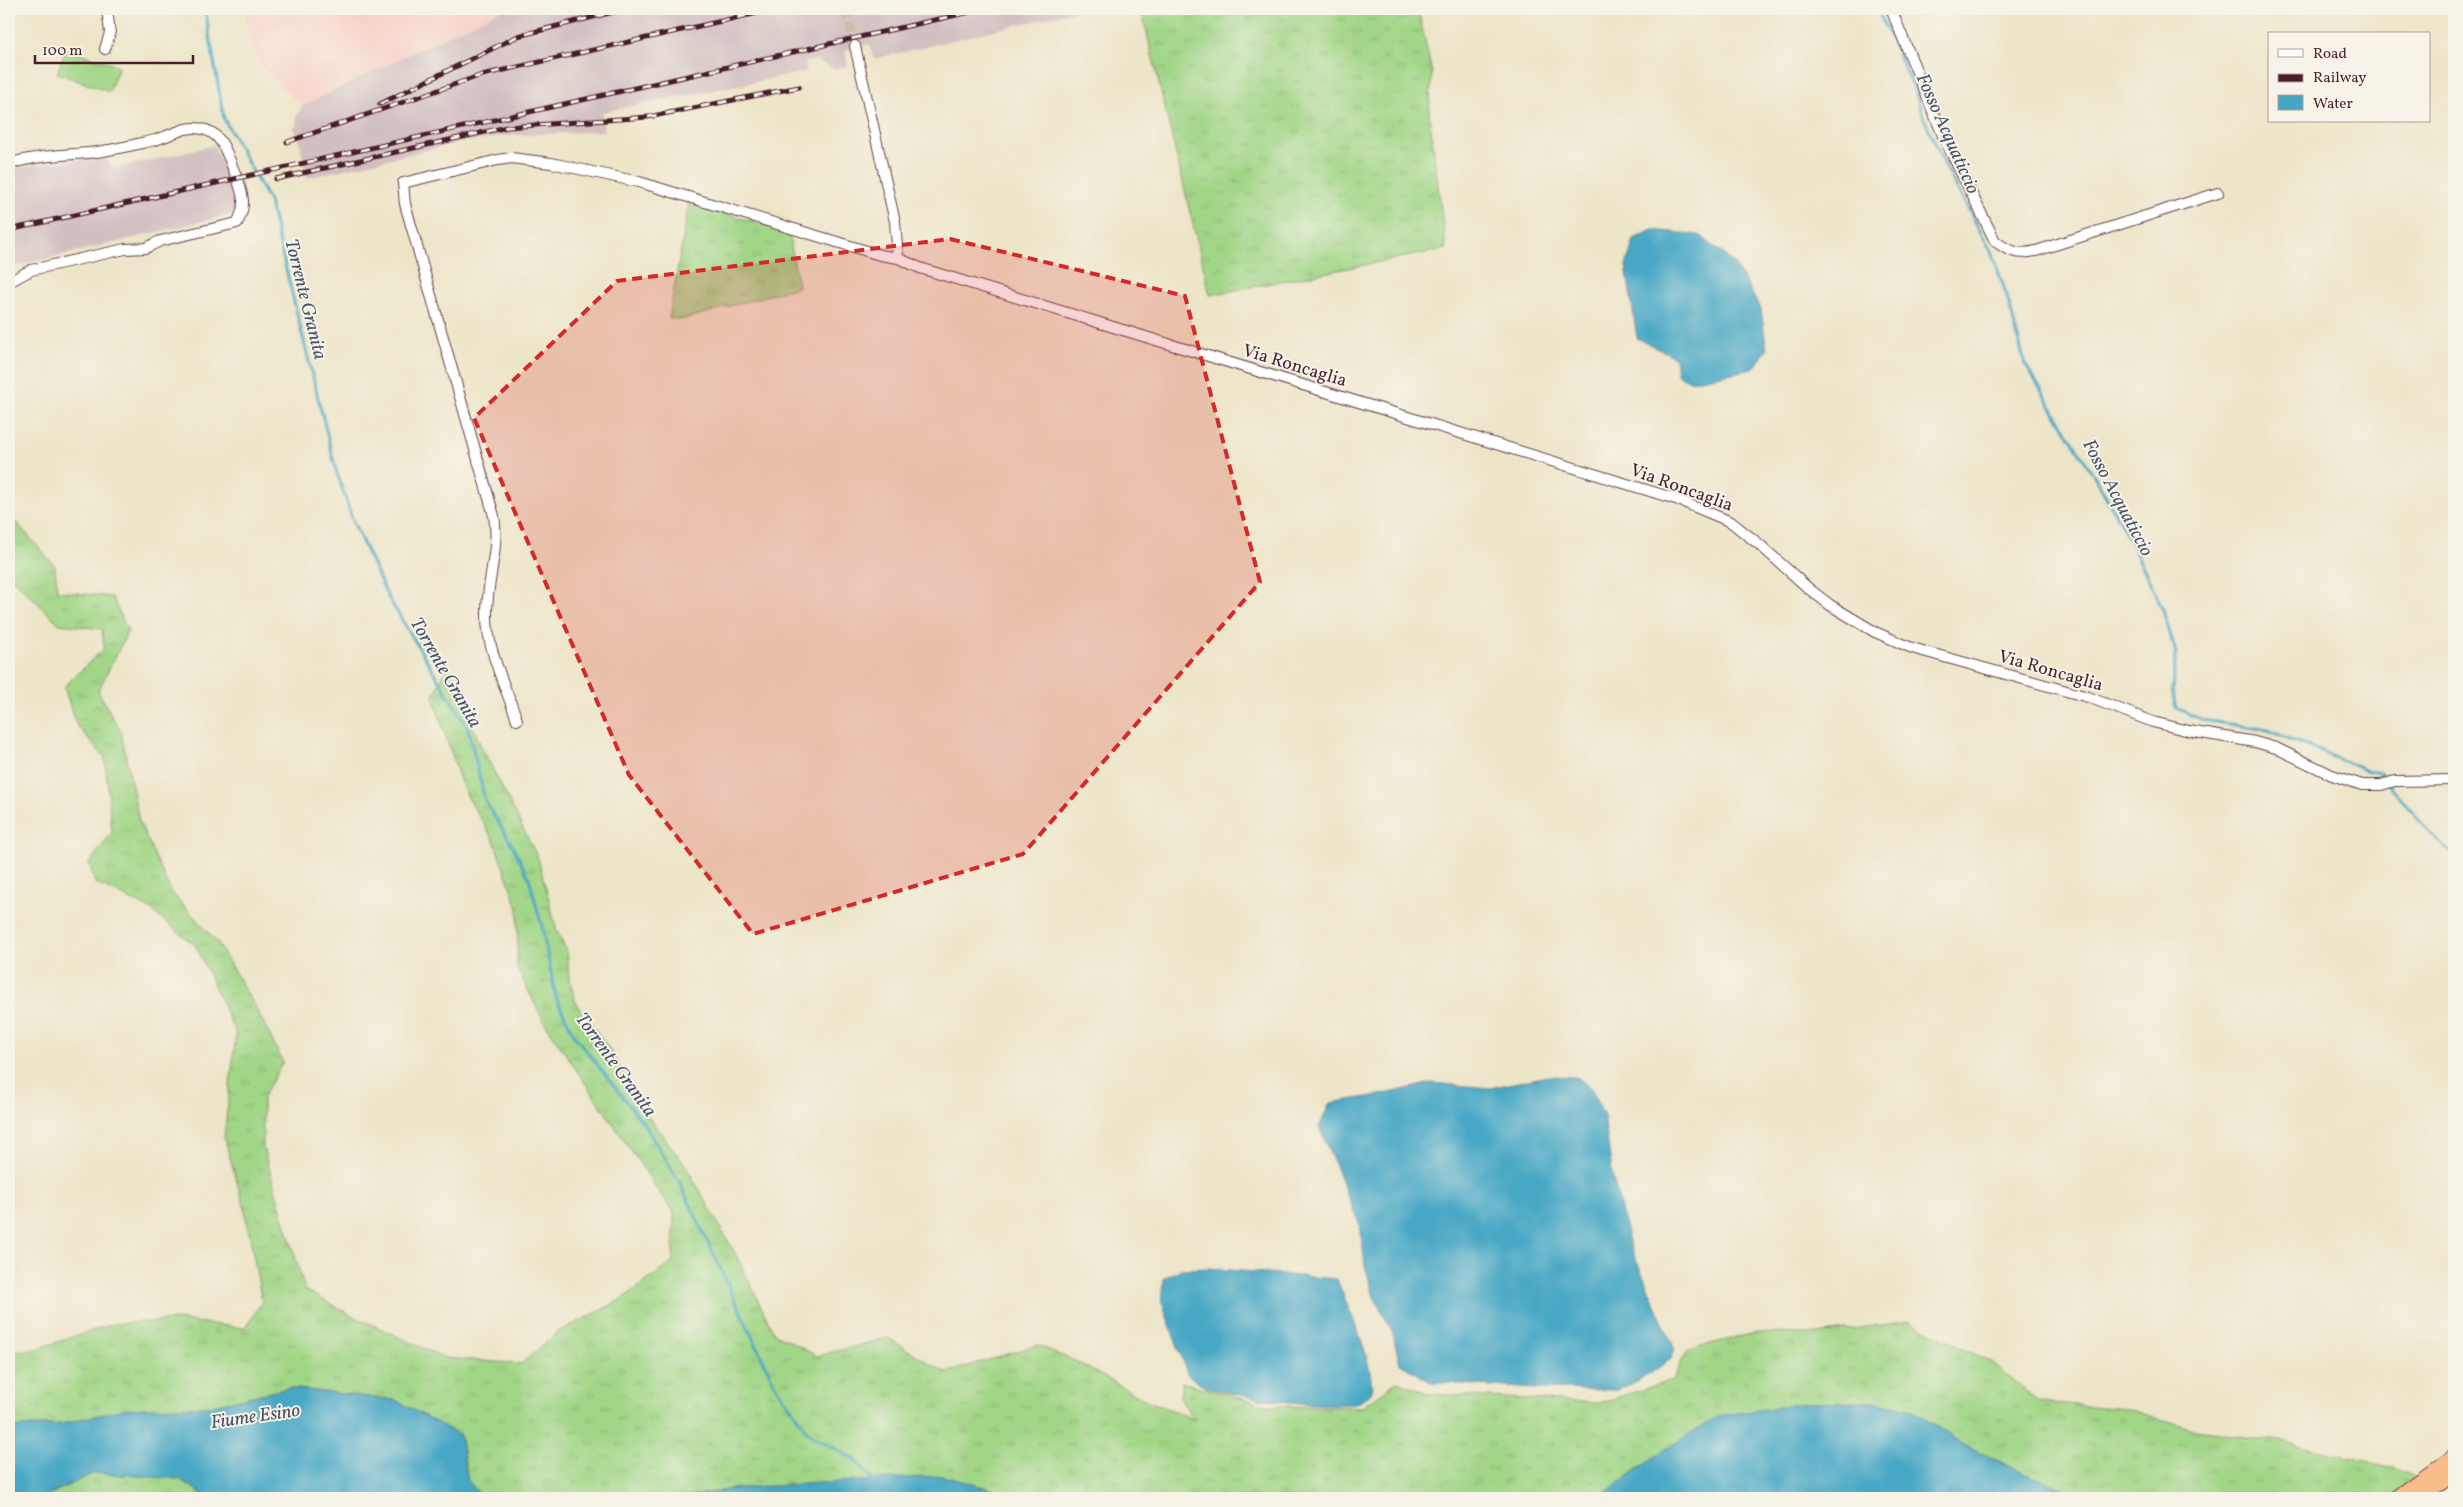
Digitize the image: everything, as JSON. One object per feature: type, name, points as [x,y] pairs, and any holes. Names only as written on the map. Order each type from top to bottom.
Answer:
[{"type":"highway","points":[[2419,1498],[2445,1473],[2454,1457]]},
{"type":"highway","points":[[2398,1498],[2445,1473]]},
{"type":"street","points":[[105,49],[110,33],[107,9]]},
{"type":"street","points":[[1891,9],[1944,138],[1995,241],[2007,251],[2023,254],[2036,251],[2218,193]]},
{"type":"street","points":[[855,46],[895,222],[898,258]]},
{"type":"street","points":[[9,164],[36,157],[90,153],[130,146],[163,138],[187,128],[196,128],[215,134],[221,141],[243,194],[245,204],[237,223],[160,241],[146,248],[125,249],[31,270],[9,282]]},
{"type":"street","name":"Via Roncaglia","points":[[517,720],[488,630],[488,593],[496,535],[494,516],[405,204],[403,183],[504,159],[551,163],[639,182],[880,255],[898,258],[920,268],[1676,499],[1732,522],[1830,605],[1894,641],[2088,697],[2154,722],[2276,748],[2346,781],[2362,785],[2380,785],[2395,781],[2454,780]]},
{"type":"highlighted area","points":[[950,239],[1185,296],[1260,582],[1023,854],[753,934],[629,775],[474,418],[617,281]]},
{"type":"shaded area","points":[[243,9],[503,9],[302,106],[259,65]]},
{"type":"shaded area","points":[[503,9],[1083,9],[874,59],[869,44],[845,51],[848,66],[833,69],[817,60],[805,62],[806,72],[602,112],[604,131],[503,136],[457,143],[307,178],[299,138],[292,127],[296,126],[296,117],[302,106]]},
{"type":"shaded area","points":[[214,145],[239,204],[237,213],[9,268],[9,170],[34,165],[105,157],[114,169]]},
{"type":"green space","points":[[1141,9],[1418,9],[1432,73],[1429,113],[1446,249],[1210,295]]},
{"type":"green space","points":[[66,49],[119,66],[109,92],[57,73]]},
{"type":"green space","points":[[689,203],[789,232],[798,287],[681,320],[669,318]]},
{"type":"green space","points":[[9,520],[16,522],[55,566],[57,591],[112,597],[128,631],[98,691],[121,732],[139,821],[171,892],[217,942],[257,1010],[283,1062],[263,1097],[263,1148],[305,1290],[355,1317],[445,1358],[521,1364],[557,1333],[622,1299],[673,1262],[674,1214],[546,1025],[517,969],[518,909],[494,841],[463,789],[433,697],[448,664],[480,744],[538,858],[557,931],[567,952],[569,978],[576,1003],[614,1056],[639,1105],[684,1163],[737,1257],[774,1333],[817,1356],[888,1338],[946,1373],[1037,1345],[1077,1362],[1144,1399],[1194,1419],[1180,1398],[1182,1382],[1271,1406],[1362,1407],[1398,1381],[1430,1394],[1599,1403],[1673,1380],[1687,1350],[1754,1333],[1817,1334],[1910,1321],[1992,1363],[2039,1402],[2127,1409],[2197,1430],[2294,1444],[2394,1468],[2417,1478],[2389,1498],[2082,1498],[1967,1447],[1910,1409],[1877,1402],[1805,1403],[1719,1416],[1666,1449],[1598,1498],[1023,1498],[943,1476],[738,1488],[682,1498],[483,1498],[468,1481],[460,1435],[395,1400],[289,1388],[209,1406],[123,1409],[61,1424],[9,1428],[9,1351],[33,1350],[113,1324],[177,1320],[245,1328],[262,1302],[244,1206],[224,1137],[236,1034],[196,946],[147,907],[95,883],[89,863],[112,833],[105,758],[76,724],[64,687],[104,648],[102,629],[59,624],[9,575]]},
{"type":"green space","points":[[94,1473],[180,1479],[208,1498],[41,1498]]},
{"type":"water","points":[[1652,230],[1700,235],[1734,263],[1761,309],[1767,350],[1753,369],[1690,381],[1677,374],[1675,357],[1637,338],[1626,266],[1634,239]]},
{"type":"water","points":[[1547,1076],[1577,1077],[1591,1088],[1604,1116],[1613,1178],[1630,1245],[1675,1350],[1671,1359],[1650,1374],[1618,1390],[1536,1389],[1431,1382],[1400,1364],[1392,1331],[1374,1297],[1365,1265],[1360,1226],[1319,1127],[1330,1103],[1385,1094],[1431,1083],[1490,1088]]},
{"type":"water","points":[[1208,1268],[1337,1279],[1364,1348],[1371,1377],[1372,1391],[1361,1401],[1349,1404],[1308,1404],[1259,1398],[1218,1390],[1205,1386],[1188,1376],[1162,1303],[1164,1278],[1181,1269]]},
{"type":"water","name":"Fiume Esino","points":[[289,1388],[395,1400],[460,1435],[468,1481],[483,1498],[208,1498],[180,1479],[95,1473],[41,1498],[9,1498],[9,1428],[61,1424],[123,1409],[209,1406]]},
{"type":"water","points":[[1877,1402],[1910,1409],[1967,1447],[2082,1498],[1598,1498],[1666,1449],[1719,1416],[1805,1403]]},
{"type":"water","points":[[943,1476],[1023,1498],[682,1498],[738,1488]]},
{"type":"waterway","name":"Torrente Granita","points":[[205,9],[224,119],[269,201],[336,470],[354,524],[388,597],[468,728],[485,801],[511,843],[529,878],[542,927],[556,998],[574,1035],[644,1124],[680,1183],[775,1385],[809,1434],[854,1459],[875,1482]]},
{"type":"waterway","name":"Fosso Acquaticcio","points":[[1877,9],[1913,86],[1924,118],[1946,168],[1990,249],[2007,296],[2025,364],[2098,482],[2133,546],[2163,610],[2176,654],[2172,690],[2176,708],[2203,720],[2268,730],[2365,770],[2380,773],[2430,834],[2454,856]]},
{"type":"tunnel","points":[[846,9],[855,46]]},
{"type":"railway","points":[[380,104],[518,36],[625,9]]},
{"type":"railway","points":[[287,142],[482,75],[775,9]]},
{"type":"railway","points":[[9,230],[983,9]]},
{"type":"railway","points":[[276,179],[507,127],[648,117],[799,87]]}]
